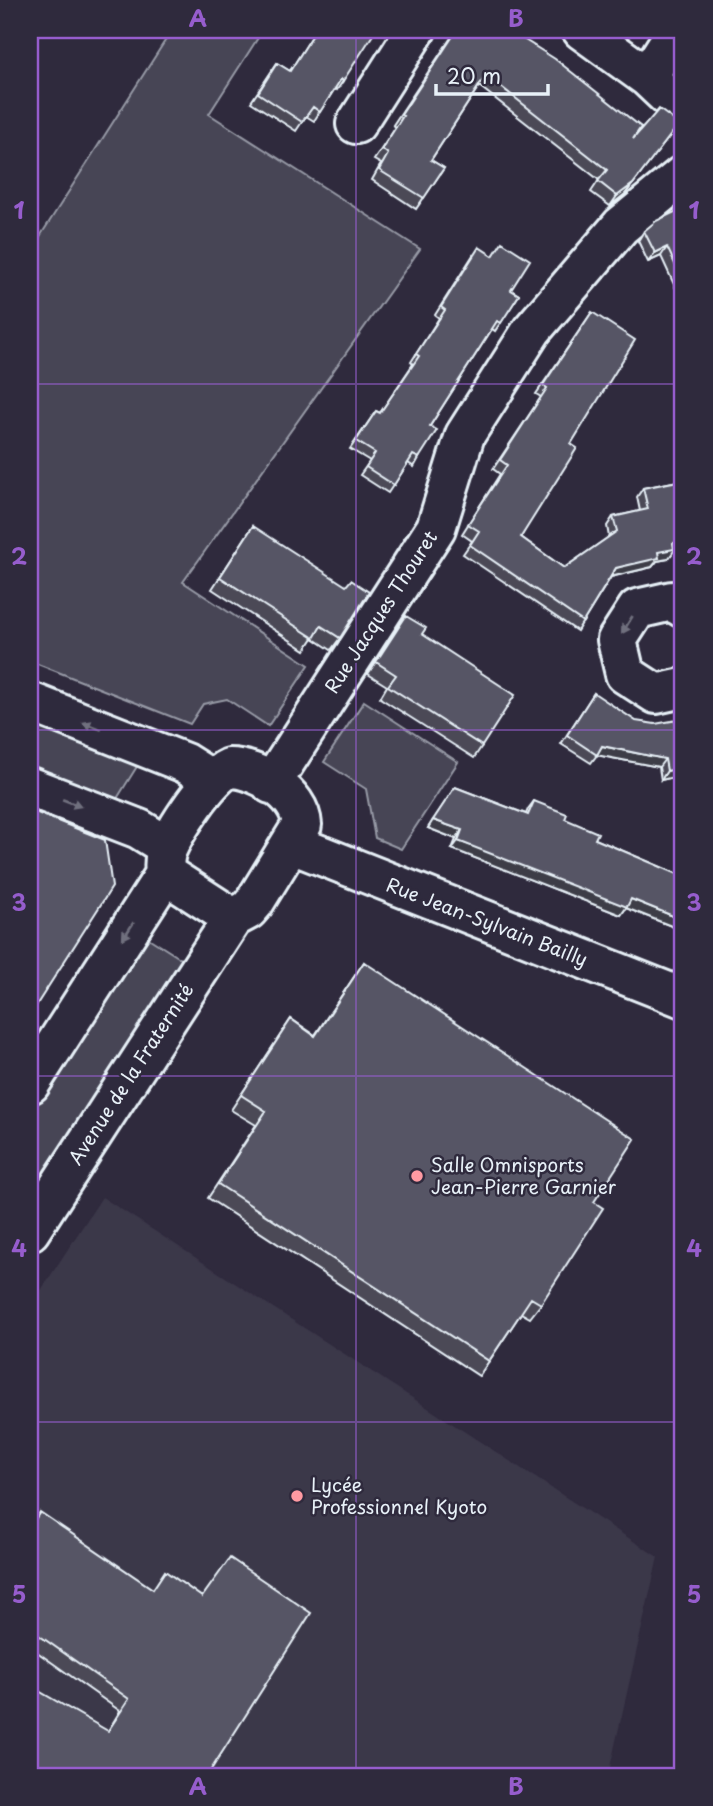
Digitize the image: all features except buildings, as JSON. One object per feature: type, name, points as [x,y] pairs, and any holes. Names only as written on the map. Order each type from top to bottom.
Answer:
[{"type":"street","points":[[356,124],[416,30]]},
{"type":"street","points":[[582,30],[647,77],[683,111]]},
{"type":"street","points":[[647,77],[677,30]]},
{"type":"street","name":"Rue Jacques Thouret","points":[[271,784],[436,528],[465,435],[532,330],[621,226],[683,176]]},
{"type":"street","points":[[683,608],[673,601],[637,609],[617,640],[625,674],[656,694],[683,688]]},
{"type":"street","points":[[30,702],[185,763],[212,780]]},
{"type":"street","points":[[30,787],[139,829],[167,860],[233,918],[248,910],[292,845],[302,825],[301,815],[291,797],[242,768],[229,768],[212,780],[167,860],[30,1084]]},
{"type":"street","name":"Rue Jean-Sylvain Bailly","points":[[292,845],[683,998]]},
{"type":"street","name":"Avenue de la Fraternité","points":[[30,1231],[233,918]]},
{"type":"shaded area","points":[[172,30],[263,30],[209,114],[420,249],[183,582],[309,665],[268,726],[227,699],[203,704],[190,724],[30,661],[30,252]]},
{"type":"shaded area","points":[[364,701],[458,762],[401,849],[375,838],[366,789],[324,762]]},
{"type":"shaded area","points":[[30,716],[141,760],[113,805],[30,773]]},
{"type":"shaded area","points":[[142,934],[186,962],[30,1205],[30,1108]]},
{"type":"shaded area","name":"Lycée Professionnel Kyoto","points":[[102,1197],[658,1557],[608,1776],[30,1776],[30,1307]]},
{"type":"place","name":"Salle Omnisports Jean-Pierre Garnier","points":[[417,1176]]},
{"type":"place","name":"Lycée Professionnel Kyoto","points":[[297,1496]]}]
